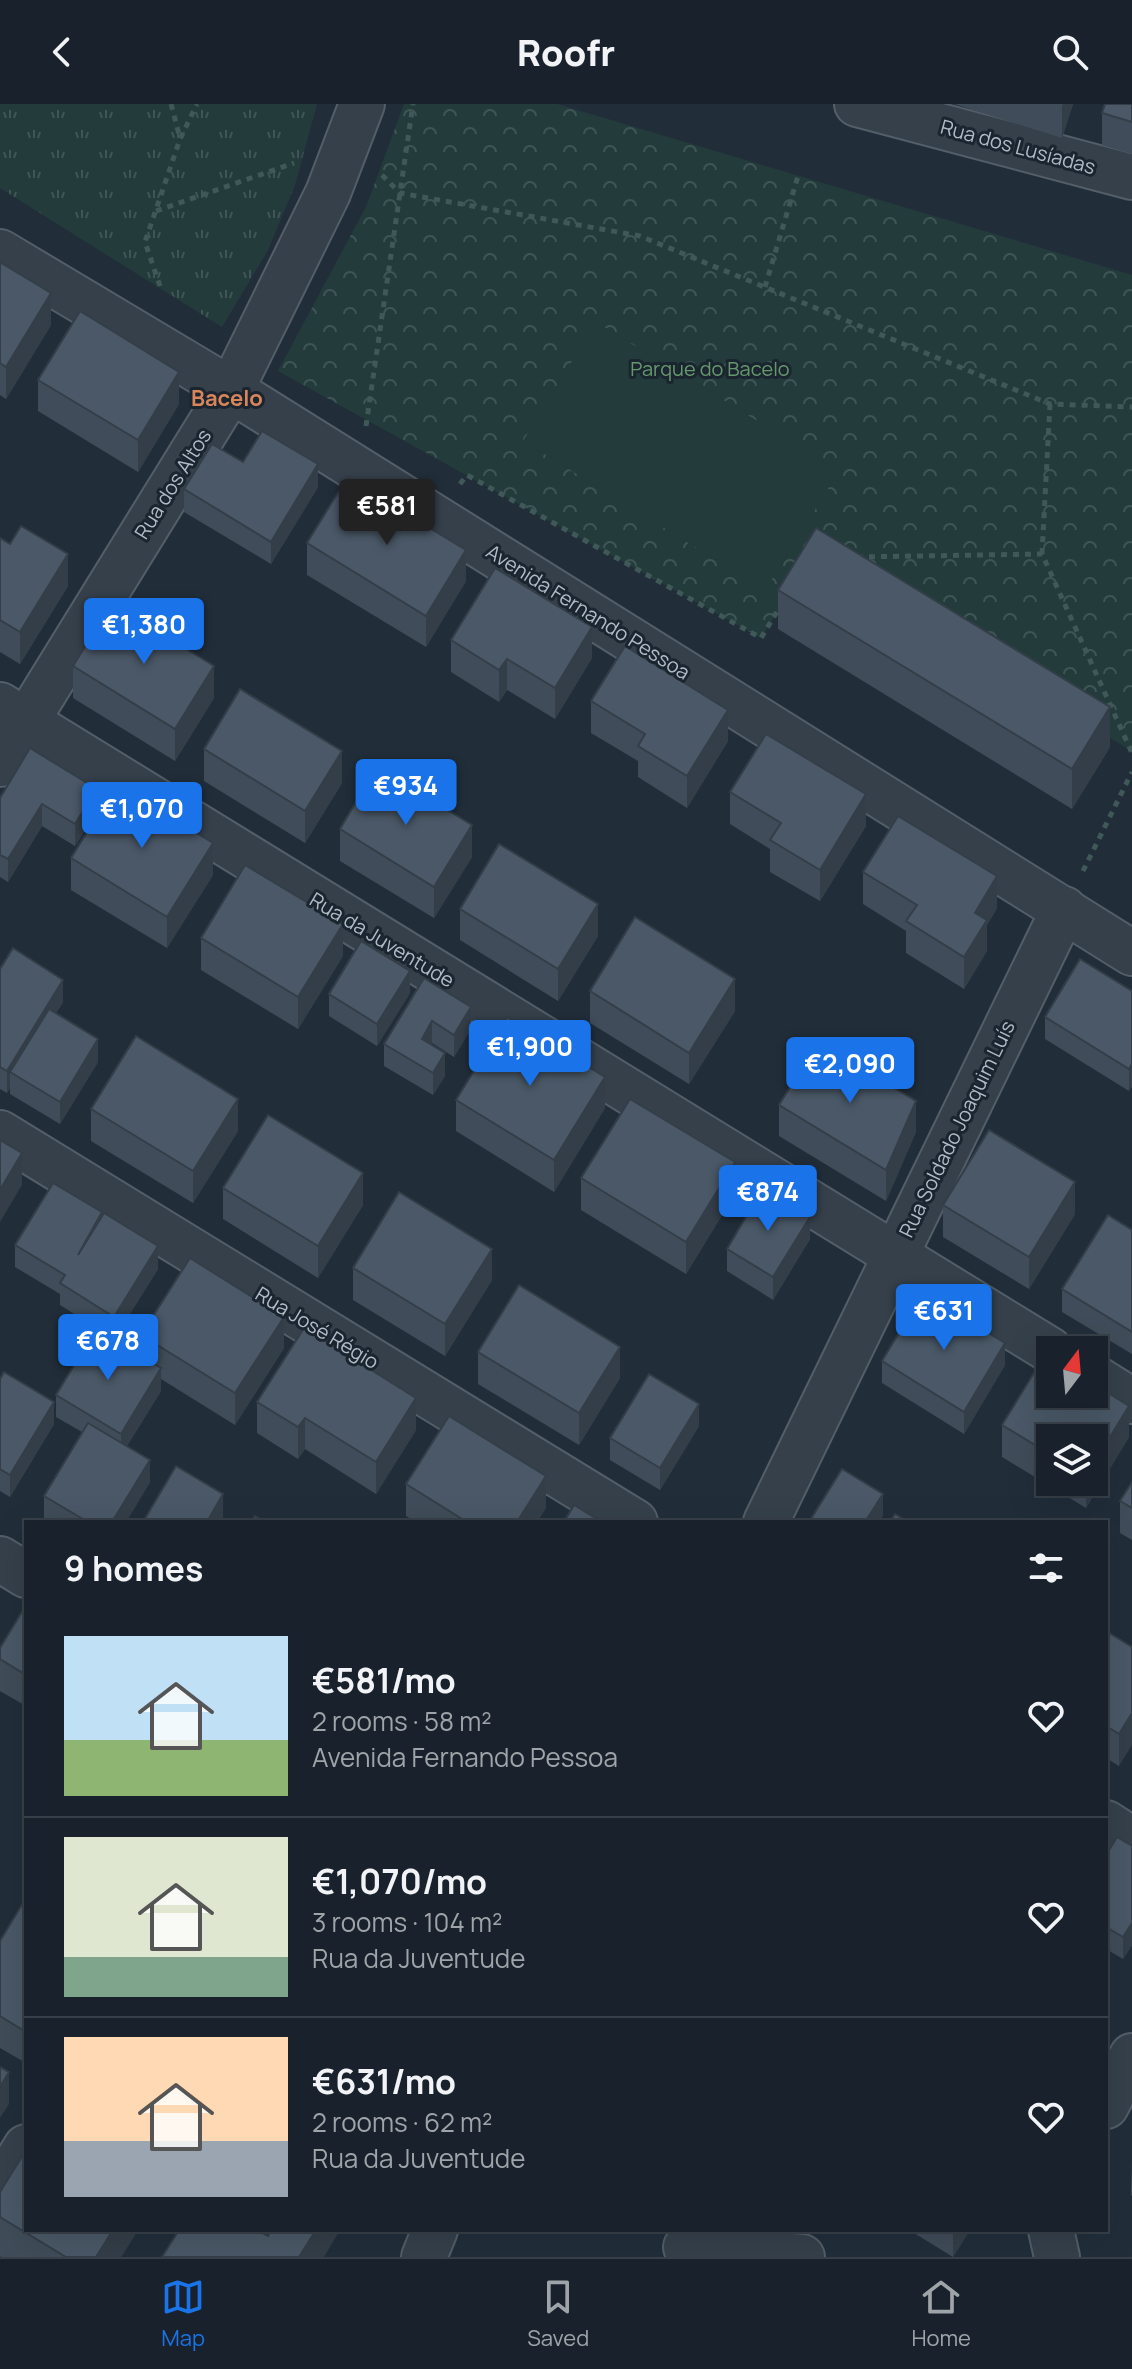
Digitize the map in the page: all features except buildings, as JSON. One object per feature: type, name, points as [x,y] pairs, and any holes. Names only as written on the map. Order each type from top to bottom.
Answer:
[{"type":"street","name":"Rua dos Altos","points":[[0,764],[13,714],[231,390],[328,193],[362,104]]},
{"type":"street","name":"Rua dos Lusíadas","points":[[857,104],[1132,177]]},
{"type":"street","name":"Avenida Fernando Pessoa","points":[[0,252],[231,390],[1132,953]]},
{"type":"street","name":"Rua da Juventude","points":[[13,714],[1036,1341]]},
{"type":"street","name":"Rua Soldado Joaquim Luís","points":[[767,1520],[1064,909]]},
{"type":"street","name":"Rua José Régio","points":[[0,1133],[632,1520]]},
{"type":"street","points":[[1108,1386],[1132,1401]]},
{"type":"street","points":[[0,1559],[24,1574]]},
{"type":"street","points":[[1108,1824],[1132,1840]]},
{"type":"street","points":[[1108,2102],[1132,2056]]},
{"type":"street","points":[[0,2189],[24,2150]]},
{"type":"street","points":[[424,2257],[434,2232]]},
{"type":"street","points":[[1051,2232],[1057,2257]]},
{"type":"street","points":[[686,2247],[802,2257]]},
{"type":"path","points":[[171,104],[180,139]]},
{"type":"path","points":[[160,286],[145,242],[180,139],[197,104]]},
{"type":"path","points":[[366,427],[413,104]]},
{"type":"path","points":[[155,211],[301,161]]},
{"type":"path","points":[[379,172],[400,193],[640,236],[1050,404],[1132,407]]},
{"type":"path","points":[[765,287],[798,176]]},
{"type":"path","points":[[1050,404],[1042,554],[1132,753]]},
{"type":"path","points":[[467,475],[761,638],[786,598]]},
{"type":"path","points":[[841,558],[1042,554]]},
{"type":"path","points":[[1064,909],[1132,772]]},
{"type":"green space","points":[[0,104],[317,104],[295,185],[268,250],[222,327],[0,188]]},
{"type":"green space","name":"Parque do Bacelo","points":[[404,104],[557,104],[1132,275],[1132,751],[811,559],[761,638],[278,371],[366,207]]},
{"type":"green space","points":[[596,322],[839,471],[765,590],[523,441]]},
{"type":"district","name":"Bacelo","points":[[227,398]]}]
